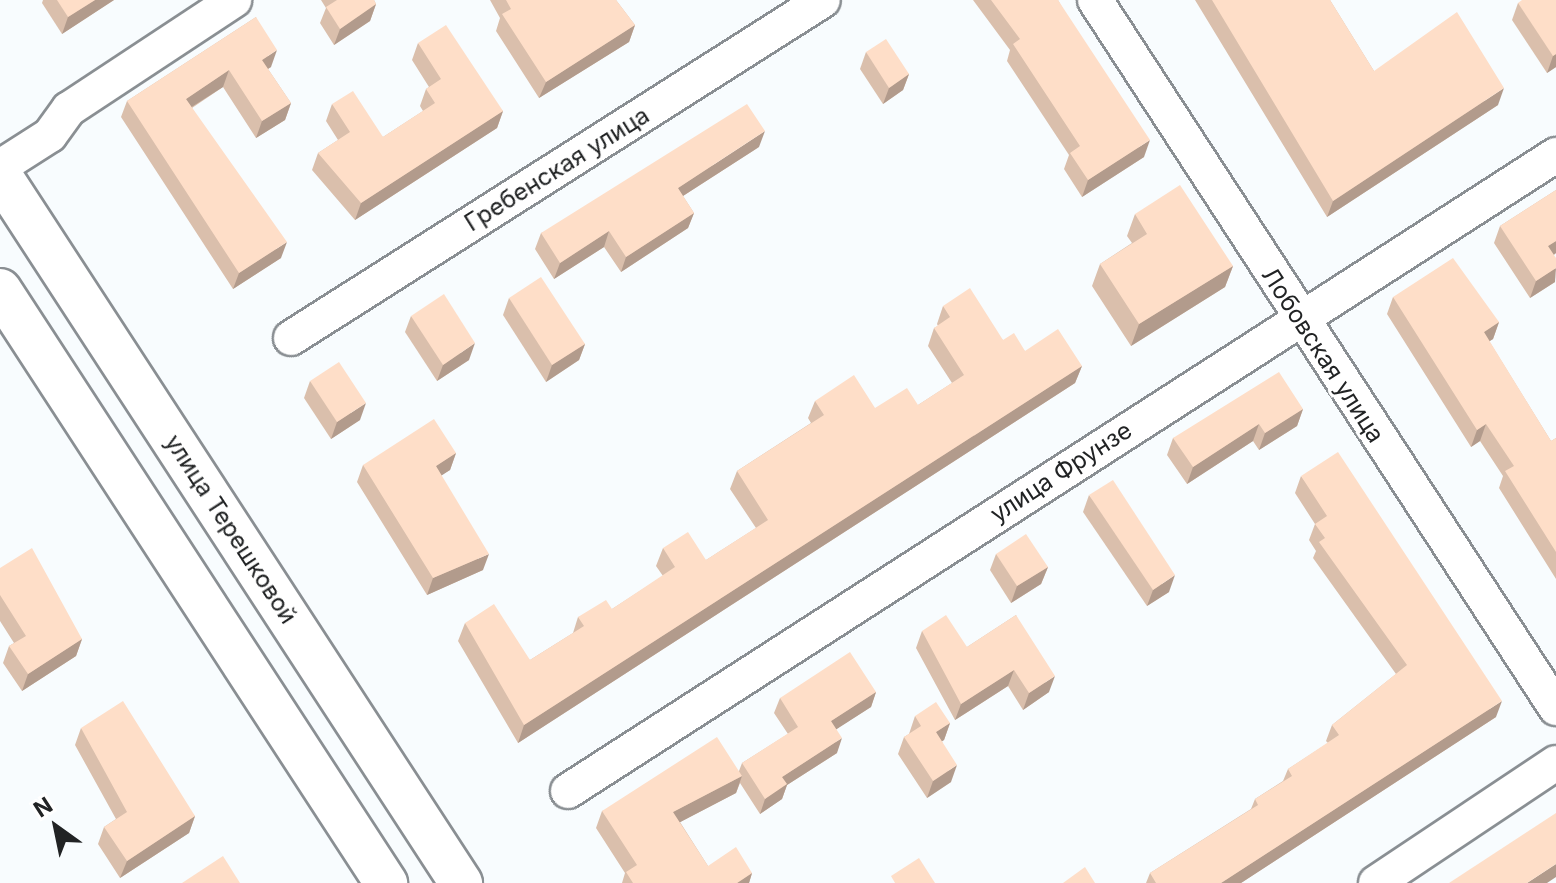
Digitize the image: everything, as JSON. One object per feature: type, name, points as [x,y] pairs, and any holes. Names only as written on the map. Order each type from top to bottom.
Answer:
[{"type":"main road","name":"улица Терешковой","points":[[0,175],[461,883]]},
{"type":"main road","points":[[0,290],[386,883]]},
{"type":"street","points":[[0,167],[50,135],[69,109],[234,0]]},
{"type":"street","name":"Гребенская улица","points":[[291,338],[823,0]]},
{"type":"street","name":"Лобовская улица","points":[[1095,0],[1298,319],[1556,708]]},
{"type":"street","name":"улица Фрунзе","points":[[568,791],[1556,155]]},
{"type":"street","points":[[1376,883],[1556,763]]},
{"type":"building","points":[[57,0],[95,0],[68,17]]},
{"type":"building","points":[[337,0],[374,0],[376,4],[340,29],[326,7]]},
{"type":"building","points":[[506,0],[616,0],[635,25],[546,82],[502,14],[511,9]]},
{"type":"building","points":[[991,0],[1058,0],[1150,140],[1088,180],[1070,153],[1080,146],[1013,44],[1020,39]]},
{"type":"building","points":[[1212,0],[1330,0],[1374,71],[1457,12],[1504,88],[1333,201]]},
{"type":"building","points":[[1522,0],[1556,0],[1556,54],[1553,56],[1518,3]]},
{"type":"building","points":[[256,17],[277,50],[262,60],[291,103],[262,121],[229,70],[186,99],[287,242],[239,273],[127,101]]},
{"type":"building","points":[[446,25],[503,111],[361,203],[318,153],[350,132],[332,104],[353,91],[383,137],[435,103],[426,89],[441,79],[418,43]]},
{"type":"building","points":[[886,39],[909,74],[889,88],[866,52]]},
{"type":"building","points":[[747,104],[765,131],[678,188],[694,213],[626,257],[609,231],[560,263],[541,233]]},
{"type":"building","points":[[1180,185],[1233,266],[1139,324],[1100,264],[1147,234],[1135,214]]},
{"type":"building","points":[[1556,190],[1556,241],[1548,246],[1556,258],[1556,268],[1536,281],[1500,226]]},
{"type":"building","points":[[1453,258],[1499,322],[1484,332],[1551,441],[1556,438],[1556,552],[1505,471],[1514,466],[1486,424],[1477,430],[1393,297]]},
{"type":"building","points":[[541,277],[585,344],[552,365],[509,298]]},
{"type":"building","points":[[970,288],[1003,340],[1014,333],[1025,351],[1058,329],[1082,366],[524,725],[465,623],[494,604],[530,660],[584,626],[578,617],[606,600],[612,609],[675,567],[663,548],[688,532],[706,560],[768,520],[737,471],[824,415],[815,401],[854,375],[875,408],[907,388],[918,405],[964,375],[934,328],[950,317],[943,306]]},
{"type":"building","points":[[444,294],[475,343],[443,365],[411,316]]},
{"type":"building","points":[[339,362],[366,403],[337,422],[310,381]]},
{"type":"building","points":[[1279,372],[1303,409],[1265,433],[1259,424],[1193,467],[1173,438]]},
{"type":"building","points":[[434,419],[456,453],[436,466],[489,554],[433,578],[363,465]]},
{"type":"building","points":[[1338,452],[1502,701],[1221,883],[1156,883],[1150,873],[1258,805],[1255,799],[1292,776],[1288,769],[1339,735],[1332,725],[1407,665],[1319,542],[1325,538],[1315,524],[1327,516],[1301,476]]},
{"type":"building","points":[[1113,480],[1175,575],[1153,590],[1089,495]]},
{"type":"building","points":[[1026,534],[1048,567],[1017,586],[996,554]]},
{"type":"building","points":[[32,548],[82,639],[28,674],[9,646],[26,636],[0,595],[0,568]]},
{"type":"building","points":[[946,615],[967,647],[1016,615],[1055,676],[1029,693],[1014,670],[961,704],[922,631]]},
{"type":"building","points":[[850,652],[876,692],[831,721],[842,738],[782,777],[787,784],[765,799],[742,763],[798,727],[780,698]]},
{"type":"building","points":[[123,701],[195,816],[127,861],[104,827],[127,812],[81,728]]},
{"type":"building","points":[[936,702],[950,723],[936,732],[957,765],[933,781],[904,737],[921,726],[915,716]]},
{"type":"building","points":[[717,737],[742,776],[673,812],[708,866],[736,847],[752,873],[737,883],[633,883],[626,872],[637,865],[602,811]]},
{"type":"building","points":[[1556,813],[1556,864],[1527,883],[1449,883]]},
{"type":"building","points":[[223,856],[240,883],[182,883]]},
{"type":"building","points":[[919,858],[935,883],[895,883],[891,876]]},
{"type":"building","points":[[1085,867],[1095,883],[1063,883]]}]
